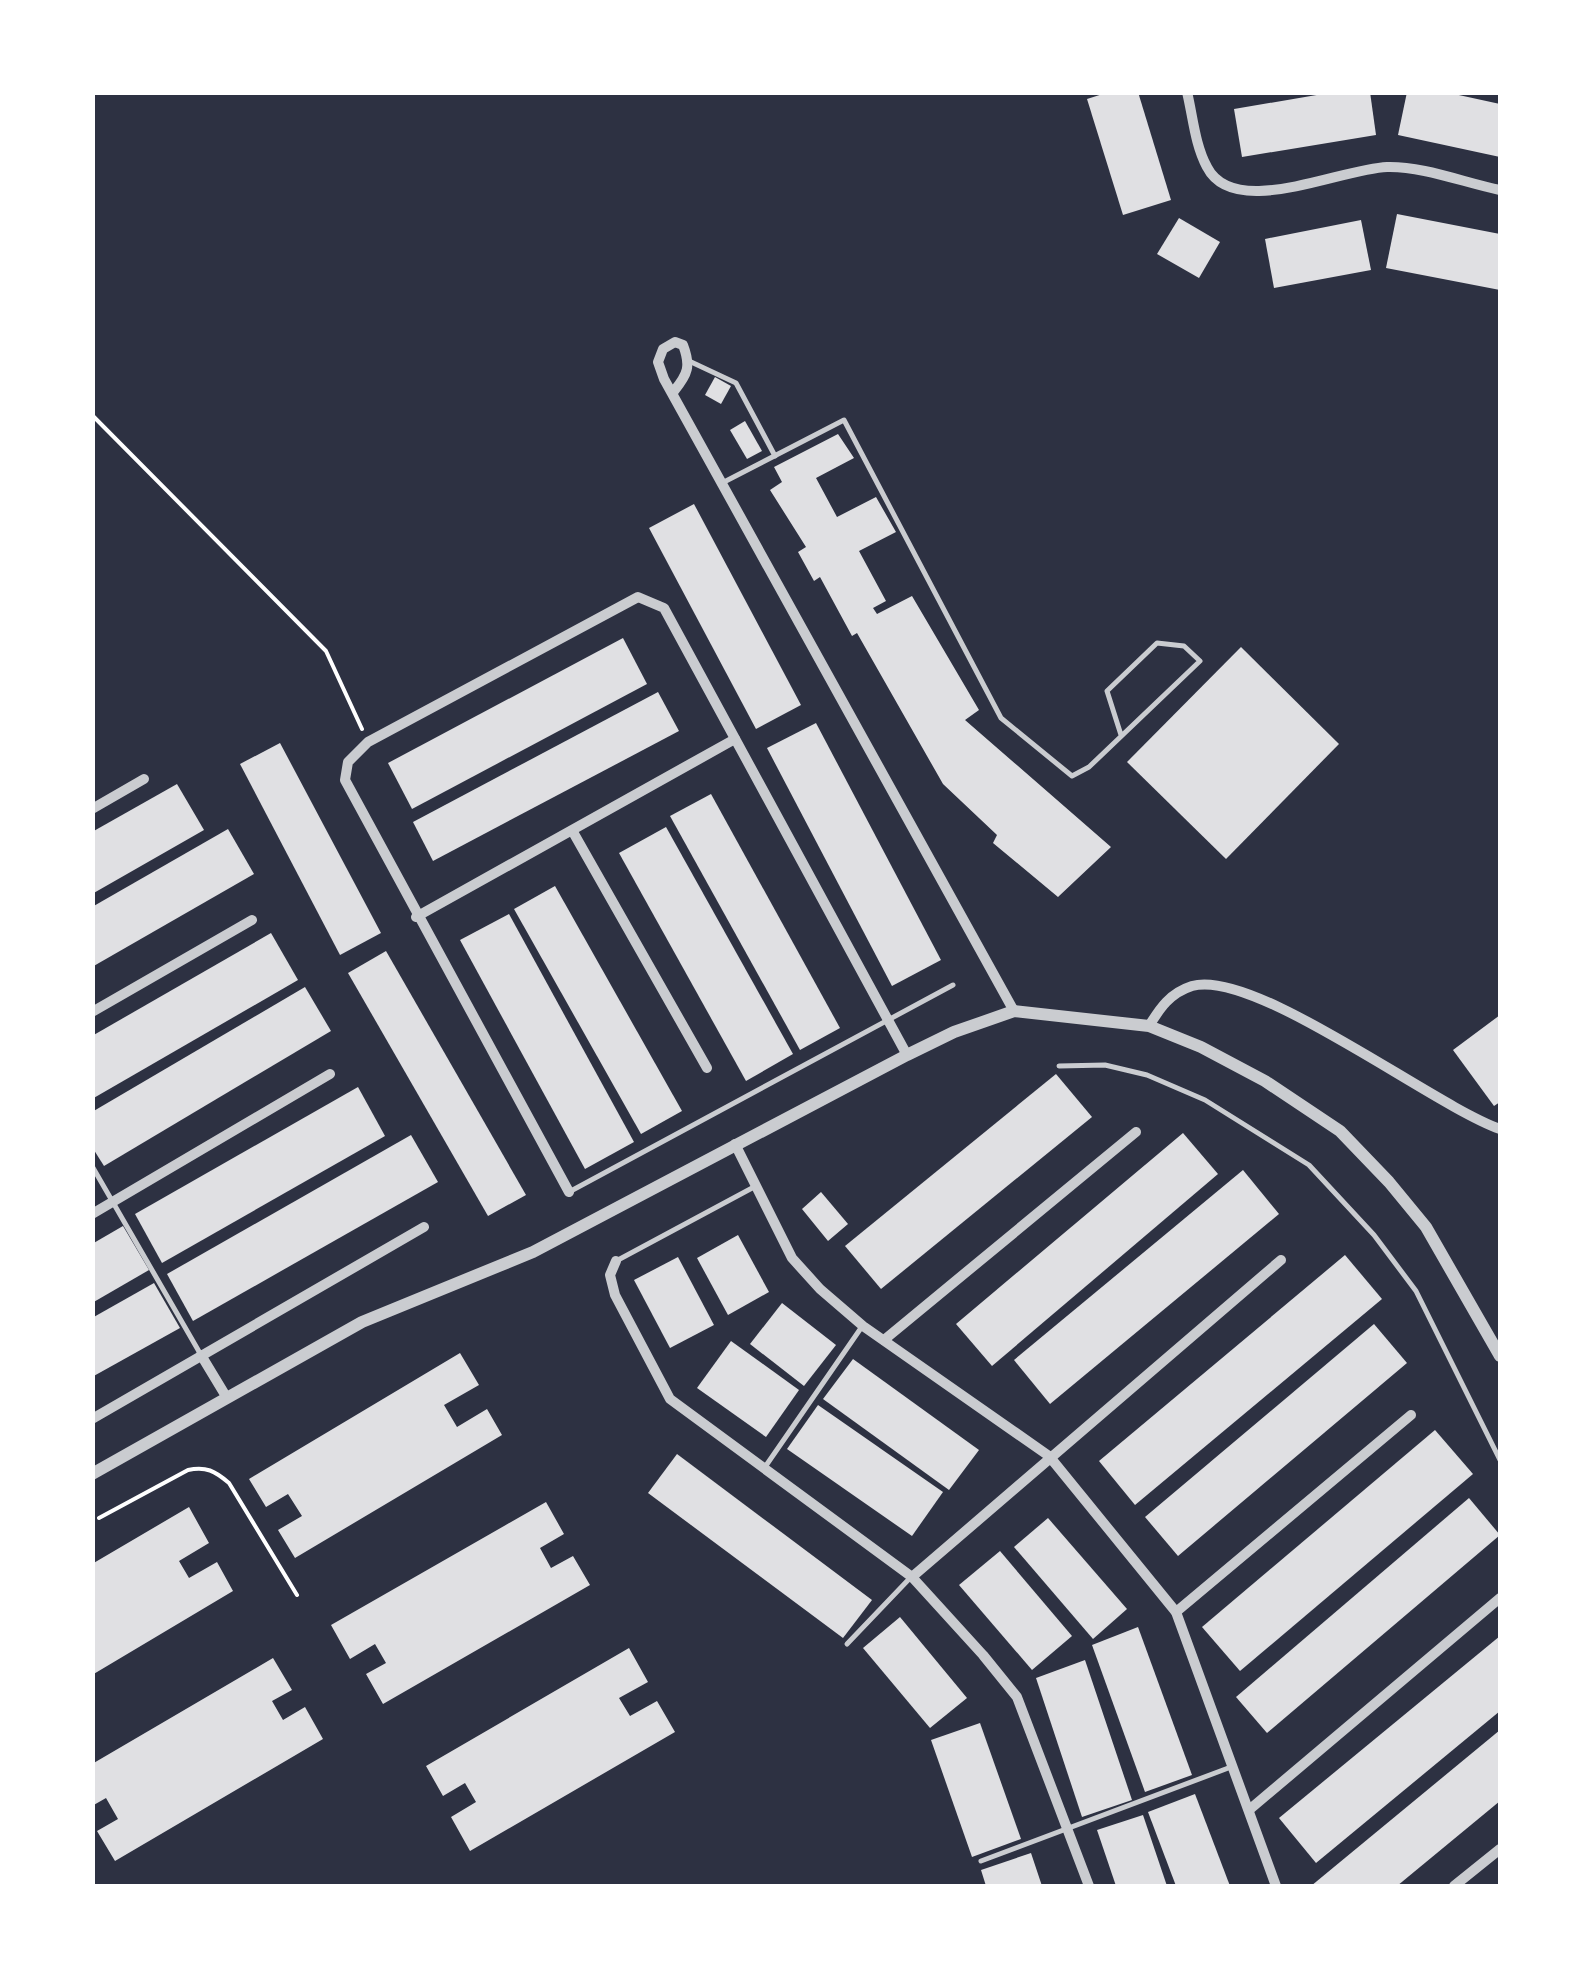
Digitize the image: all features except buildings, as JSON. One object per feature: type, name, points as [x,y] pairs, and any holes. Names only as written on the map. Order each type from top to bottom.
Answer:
[{"type":"street","points":[[1187,92],[1201,154],[1209,172],[1229,188],[1250,194],[1335,174],[1392,166],[1500,190]]},
{"type":"street","points":[[674,391],[688,374],[689,361],[683,345],[674,342],[663,349],[658,362],[1014,1012]]},
{"type":"street","points":[[569,1192],[416,917],[345,780],[348,762],[368,742],[638,596],[664,608],[907,1055]]},
{"type":"street","points":[[416,917],[735,739]]},
{"type":"street","points":[[92,809],[144,778]]},
{"type":"street","points":[[573,832],[707,1068]]},
{"type":"street","points":[[92,1012],[252,920]]},
{"type":"street","points":[[1149,1026],[1165,1000],[1191,986],[1211,984],[1242,993],[1360,1052],[1466,1117],[1500,1130]]},
{"type":"street","points":[[92,1474],[362,1322],[533,1252],[907,1055],[954,1032],[1014,1012],[1149,1026],[1265,1081],[1340,1132],[1426,1227],[1500,1356]]},
{"type":"street","points":[[92,1214],[330,1074]]},
{"type":"street","points":[[884,1340],[1136,1132]]},
{"type":"street","points":[[735,1144],[792,1258],[820,1289],[863,1326],[1049,1456],[1176,1612],[1276,1886]]},
{"type":"street","points":[[92,1418],[424,1227]]},
{"type":"street","points":[[912,1576],[1281,1260]]},
{"type":"street","points":[[616,1262],[610,1275],[615,1295],[670,1399],[912,1576],[1017,1698],[1089,1886]]},
{"type":"street","points":[[201,1355],[226,1398]]},
{"type":"street","points":[[1176,1612],[1411,1416]]},
{"type":"street","points":[[1249,1810],[1500,1598]]},
{"type":"street","points":[[1454,1886],[1500,1849]]},
{"type":"lane","points":[[689,361],[736,382],[775,456]]},
{"type":"lane","points":[[724,482],[844,420],[1001,718],[1072,776],[1089,767],[1200,661],[1184,646],[1157,644],[1107,692],[1120,735]]},
{"type":"lane","points":[[569,1192],[953,986]]},
{"type":"lane","points":[[1059,1066],[1106,1065],[1147,1075],[1205,1100],[1309,1165],[1374,1234],[1416,1291],[1500,1460]]},
{"type":"lane","points":[[92,1166],[201,1355]]},
{"type":"lane","points":[[616,1262],[756,1186]]},
{"type":"lane","points":[[764,1468],[863,1326]]},
{"type":"lane","points":[[848,1644],[912,1576]]},
{"type":"lane","points":[[981,1861],[1233,1767]]},
{"type":"path","points":[[92,416],[326,651],[368,742]]},
{"type":"path","points":[[99,1518],[188,1470],[202,1467],[216,1472],[228,1484],[297,1596]]}]
